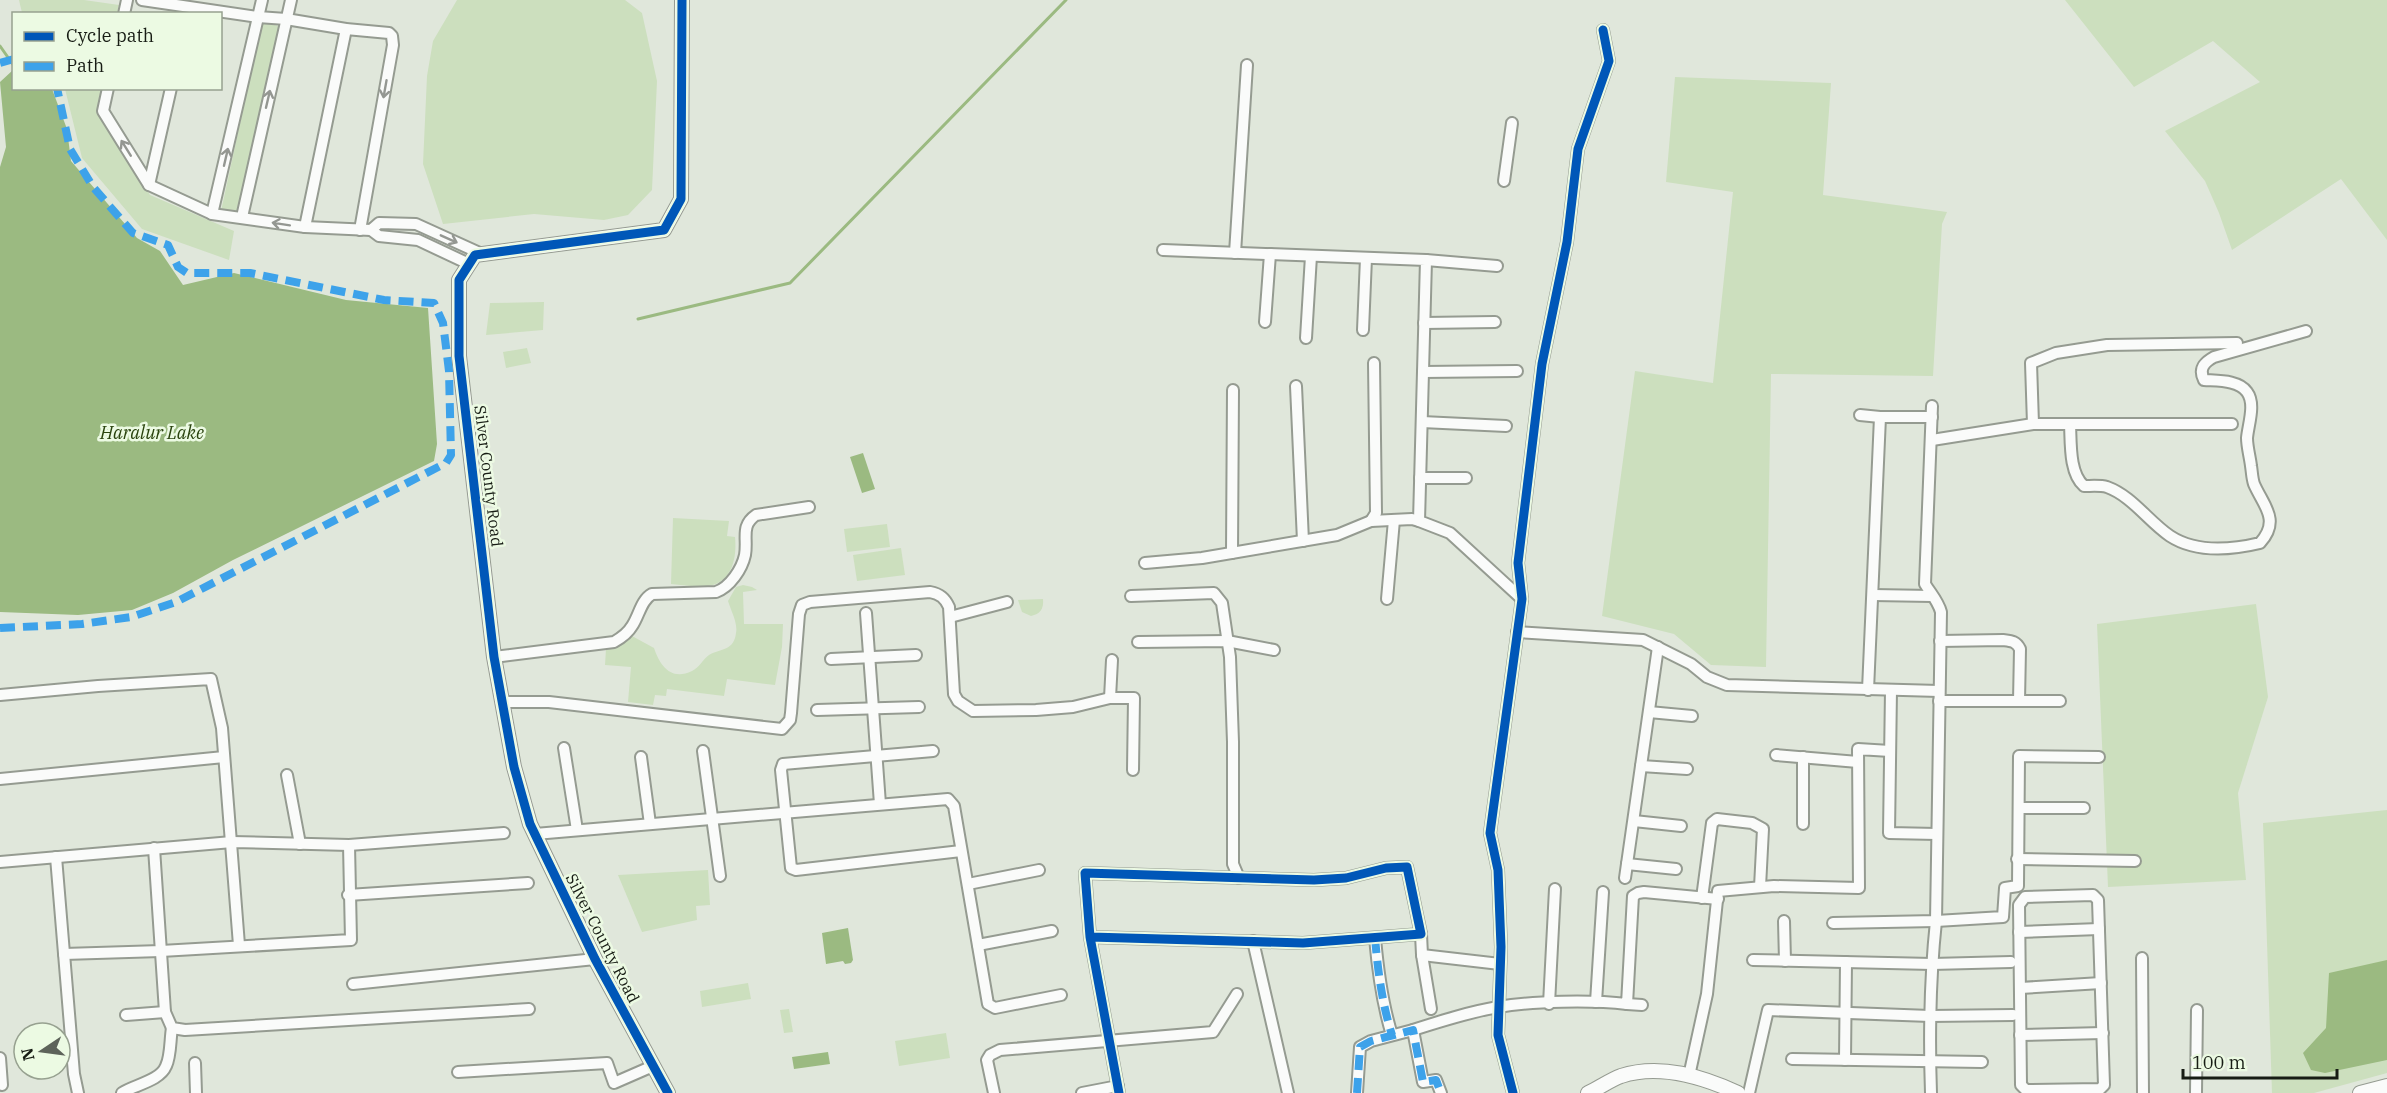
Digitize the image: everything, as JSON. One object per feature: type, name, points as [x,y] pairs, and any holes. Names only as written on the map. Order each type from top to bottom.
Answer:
[{"type":"street","points":[[142,0],[209,12]]},
{"type":"street","points":[[212,214],[262,0]]},
{"type":"street","points":[[242,217],[291,0]]},
{"type":"street","points":[[108,90],[103,111],[149,185],[212,214],[305,228],[366,230],[379,236],[418,240],[469,264],[475,255],[664,230],[681,199],[682,0]]},
{"type":"street","points":[[222,13],[286,19],[388,33],[393,40],[366,230]]},
{"type":"street","points":[[305,228],[346,29]]},
{"type":"street","points":[[1513,1093],[1498,1035],[1500,964],[1498,870],[1490,833],[1522,599],[1518,563],[1542,364],[1567,242],[1578,149],[1609,61],[1603,30]]},
{"type":"street","points":[[1234,253],[1247,65]]},
{"type":"street","points":[[149,185],[171,90]]},
{"type":"street","points":[[1504,181],[1512,123]]},
{"type":"street","points":[[366,230],[379,223],[416,224],[482,254]]},
{"type":"street","points":[[1163,250],[1426,260],[1497,266]]},
{"type":"street","points":[[1265,322],[1270,254]]},
{"type":"street","points":[[1306,338],[1311,256]]},
{"type":"street","points":[[1363,330],[1366,258]]},
{"type":"street","points":[[1419,521],[1426,260]]},
{"type":"street","name":"Silver County Road","points":[[469,264],[459,280],[459,356],[494,657],[514,767],[535,834],[595,959],[668,1093]]},
{"type":"street","points":[[1424,323],[1495,322]]},
{"type":"street","points":[[2070,424],[2073,461],[2080,482],[2084,486],[2105,486],[2122,494],[2171,537],[2200,547],[2241,548],[2260,543],[2268,531],[2270,522],[2268,508],[2261,500],[2253,481],[2247,439],[2250,400],[2248,393],[2238,384],[2204,380],[2202,367],[2214,357],[2306,331]]},
{"type":"street","points":[[2033,424],[2031,363],[2056,353],[2107,345],[2237,343]]},
{"type":"street","points":[[1371,521],[1376,513],[1374,363]]},
{"type":"street","points":[[1423,372],[1516,371]]},
{"type":"street","points":[[1296,386],[1303,541]]},
{"type":"street","points":[[1232,553],[1233,390]]},
{"type":"street","points":[[1860,415],[1880,417],[1932,411],[1925,584],[1938,602],[1941,612],[1936,921],[1930,1016],[1931,1093]]},
{"type":"street","points":[[1868,690],[1880,417]]},
{"type":"street","points":[[1422,422],[1506,426]]},
{"type":"street","points":[[1932,440],[2033,424],[2232,424]]},
{"type":"street","points":[[1420,478],[1466,478]]},
{"type":"street","points":[[494,657],[614,642],[623,637],[632,627],[646,597],[652,594],[716,592],[730,584],[745,555],[745,528],[756,514],[809,507]]},
{"type":"street","points":[[1145,563],[1202,558],[1337,536],[1371,521],[1412,519],[1450,533],[1522,599]]},
{"type":"street","points":[[1387,599],[1394,520]]},
{"type":"street","points":[[503,702],[549,702],[782,729],[790,720],[799,614],[805,602],[930,592],[938,594],[945,600],[950,617],[954,694],[958,701],[973,711],[1036,710],[1073,707],[1110,698],[1134,698],[1133,770]]},
{"type":"street","points":[[1131,596],[1214,593],[1222,603],[1227,641],[1233,742],[1233,864],[1239,878]]},
{"type":"street","points":[[1872,595],[1932,596]]},
{"type":"street","points":[[950,617],[1007,602]]},
{"type":"street","points":[[866,613],[880,804]]},
{"type":"street","points":[[1517,632],[1642,640],[1659,646],[1691,664],[1707,677],[1727,685],[1891,690],[1939,696],[2060,701]]},
{"type":"street","points":[[1940,641],[2003,640],[2018,644],[2020,649],[2019,701]]},
{"type":"street","points":[[1138,642],[1227,641],[1274,650]]},
{"type":"street","points":[[1625,878],[1659,646]]},
{"type":"street","points":[[831,659],[916,655]]},
{"type":"street","points":[[1110,698],[1112,660]]},
{"type":"street","points":[[0,695],[211,679],[222,728],[239,945]]},
{"type":"street","points":[[1891,690],[1889,833],[1937,834]]},
{"type":"street","points":[[817,710],[919,707]]},
{"type":"street","points":[[1649,712],[1692,716]]},
{"type":"street","points":[[564,748],[577,830]]},
{"type":"street","points":[[1689,1076],[1707,994],[1718,891],[1760,887],[1859,888],[1858,749],[1890,751]]},
{"type":"street","points":[[703,751],[720,876]]},
{"type":"street","points":[[933,751],[783,764],[781,770],[790,864],[793,870],[961,851]]},
{"type":"street","points":[[1776,754],[1858,762]]},
{"type":"street","points":[[1833,923],[2003,917],[2005,888],[2018,886],[2019,756],[2099,757]]},
{"type":"street","points":[[0,779],[224,757]]},
{"type":"street","points":[[641,757],[650,824]]},
{"type":"street","points":[[1803,757],[1803,824]]},
{"type":"street","points":[[1641,766],[1687,769]]},
{"type":"street","points":[[287,775],[300,844]]},
{"type":"street","points":[[535,834],[948,799],[954,806],[988,1004],[991,1007],[1061,995]]},
{"type":"street","points":[[2019,808],[2084,808]]},
{"type":"street","points":[[1702,898],[1712,823],[1717,819],[1752,823],[1763,830],[1760,887]]},
{"type":"street","points":[[1634,820],[1681,826]]},
{"type":"street","points":[[0,862],[232,842],[349,845],[504,833]]},
{"type":"street","points":[[64,954],[351,940],[348,895],[349,845]]},
{"type":"street","points":[[122,1093],[154,1078],[166,1067],[172,1028],[165,1012],[154,848]]},
{"type":"street","points":[[56,857],[74,1074],[78,1093]]},
{"type":"street","points":[[2017,859],[2135,861]]},
{"type":"street","points":[[1627,864],[1676,869]]},
{"type":"street","points":[[1082,1093],[1118,1089],[1090,937],[1084,873],[1324,879],[1346,878],[1386,868],[1407,867],[1421,934],[1431,1010]]},
{"type":"street","points":[[968,884],[1040,870]]},
{"type":"street","points":[[348,895],[528,883]]},
{"type":"street","points":[[1549,1004],[1555,889]]},
{"type":"street","points":[[1596,1002],[1603,892]]},
{"type":"street","points":[[1627,1004],[1633,896],[1638,892],[1644,892],[1718,899]]},
{"type":"street","points":[[2093,895],[2098,900],[2104,1085],[2100,1089],[2070,1091],[2023,1089],[2021,1085],[2019,932],[2019,905],[2025,897],[2093,895]]},
{"type":"street","points":[[1784,921],[1785,961]]},
{"type":"street","points":[[2019,932],[2099,929]]},
{"type":"street","points":[[978,945],[1052,931]]},
{"type":"street","points":[[1090,937],[1303,943],[1421,934]]},
{"type":"street","points":[[1375,938],[1378,979],[1384,1011],[1392,1035]]},
{"type":"street","points":[[1253,942],[1288,1093]]},
{"type":"street","points":[[1422,955],[1500,964]]},
{"type":"street","points":[[2142,958],[2143,1093]]},
{"type":"street","points":[[353,984],[595,959]]},
{"type":"street","points":[[1753,960],[1932,964],[2011,962]]},
{"type":"street","points":[[1845,1060],[1846,962]]},
{"type":"street","points":[[2020,988],[2101,983]]},
{"type":"street","points":[[994,1093],[987,1060],[990,1055],[1000,1050],[1213,1032],[1237,994]]},
{"type":"street","points":[[1357,1093],[1360,1047],[1371,1041],[1459,1015],[1499,1007],[1596,1002],[1642,1005]]},
{"type":"street","points":[[172,1028],[197,1030],[529,1009]]},
{"type":"street","points":[[1749,1093],[1768,1010],[1930,1016],[2013,1016]]},
{"type":"street","points":[[2196,1093],[2197,1010]]},
{"type":"street","points":[[126,1015],[165,1012]]},
{"type":"street","points":[[1413,1030],[1423,1082],[1436,1080],[1441,1093]]},
{"type":"street","points":[[2020,1035],[2103,1033]]},
{"type":"street","points":[[0,1058],[2,1085]]},
{"type":"street","points":[[1792,1059],[1982,1062]]},
{"type":"street","points":[[195,1063],[196,1093]]},
{"type":"street","points":[[458,1072],[607,1063],[615,1088],[653,1066]]},
{"type":"street","points":[[1588,1093],[1621,1076],[1653,1070],[1706,1079],[1738,1093]]},
{"type":"street","points":[[2360,1093],[2387,1086]]},
{"type":"shaded area","points":[[19,0],[84,0],[119,5],[117,12],[22,12]]},
{"type":"shaded area","points":[[457,0],[625,0],[642,13],[657,81],[652,190],[628,215],[604,220],[534,214],[443,224],[423,164],[427,76],[433,41]]},
{"type":"shaded area","points":[[2065,0],[2387,0],[2387,240],[2341,179],[2232,250],[2205,181],[2165,131],[2260,82],[2213,41],[2134,87]]},
{"type":"shaded area","points":[[262,22],[279,26],[237,214],[221,211]]},
{"type":"shaded area","points":[[1675,77],[1831,83],[1823,195],[1947,212],[1942,224],[1933,376],[1771,374],[1766,667],[1711,665],[1674,634],[1602,616],[1635,371],[1713,383],[1733,192],[1666,182]]},
{"type":"shaded area","points":[[65,90],[102,90],[98,109],[150,195],[234,231],[229,260],[142,229],[82,158]]},
{"type":"shaded area","points":[[544,302],[543,330],[486,335],[490,303]]},
{"type":"shaded area","points":[[527,348],[531,363],[506,368],[503,352]]},
{"type":"shaded area","points":[[673,518],[729,521],[727,536],[735,537],[734,560],[728,574],[717,584],[695,587],[671,584]]},
{"type":"shaded area","points":[[887,524],[890,547],[847,552],[844,529]]},
{"type":"shaded area","points":[[901,548],[905,575],[857,581],[853,555]]},
{"type":"shaded area","points":[[743,585],[757,590],[743,592],[744,624],[783,624],[782,647],[775,685],[727,679],[724,696],[667,689],[666,696],[655,695],[653,705],[628,702],[631,667],[605,665],[606,649],[617,647],[632,636],[654,648],[663,666],[672,673],[685,674],[692,671],[709,655],[733,643],[736,625],[728,601],[736,587]]},
{"type":"shaded area","points":[[1043,599],[1041,610],[1031,616],[1022,612],[1018,600]]},
{"type":"shaded area","points":[[2256,604],[2268,697],[2238,793],[2246,880],[2108,887],[2097,624]]},
{"type":"shaded area","points":[[2387,810],[2387,1073],[2314,1093],[2272,1093],[2263,823]]},
{"type":"shaded area","points":[[708,870],[710,905],[696,906],[697,920],[642,932],[618,875]]},
{"type":"shaded area","points":[[748,983],[751,999],[702,1007],[700,991]]},
{"type":"shaded area","points":[[789,1009],[793,1032],[784,1033],[780,1010]]},
{"type":"shaded area","points":[[946,1033],[950,1058],[899,1066],[895,1041]]},
{"type":"water","name":"Haralur Lake","points":[[12,71],[12,90],[52,90],[67,129],[71,161],[137,238],[160,251],[183,285],[234,273],[346,300],[428,308],[437,444],[434,461],[233,560],[173,593],[132,610],[78,615],[0,612],[0,167],[6,147],[0,82]]},
{"type":"water","points":[[863,453],[875,489],[862,493],[850,457]]},
{"type":"water","points":[[848,928],[853,960],[845,964],[843,961],[826,964],[822,933]]},
{"type":"water","points":[[2387,960],[2387,1060],[2325,1073],[2311,1070],[2303,1053],[2326,1028],[2329,973]]},
{"type":"water","points":[[828,1052],[830,1064],[794,1069],[792,1057]]},
{"type":"waterway","points":[[638,319],[790,283],[1066,0]]},
{"type":"waterway","points":[[0,46],[12,63]]},
{"type":"marked path","points":[[0,63],[12,60]]},
{"type":"marked path","points":[[0,628],[82,624],[131,617],[176,602],[446,463],[451,455],[449,371],[443,323],[434,303],[384,300],[250,273],[187,273],[178,267],[168,245],[133,233],[93,187],[70,149],[57,90]]},
{"type":"marked path","points":[[1375,938],[1381,987],[1392,1035]]},
{"type":"marked path","points":[[1357,1093],[1360,1047],[1371,1041],[1413,1030],[1423,1082],[1436,1080],[1441,1093]]},
{"type":"cycle path","points":[[668,1093],[595,959],[530,824],[514,767],[494,657],[459,356],[459,280],[475,255],[664,230],[681,199],[682,0]]},
{"type":"cycle path","points":[[1513,1093],[1498,1035],[1501,947],[1498,870],[1490,833],[1522,599],[1518,563],[1542,364],[1567,242],[1578,149],[1609,61],[1603,30]]},
{"type":"cycle path","points":[[1090,937],[1303,943],[1421,934],[1407,867],[1386,868],[1346,878],[1314,880],[1085,873],[1090,937],[1119,1093]]}]
